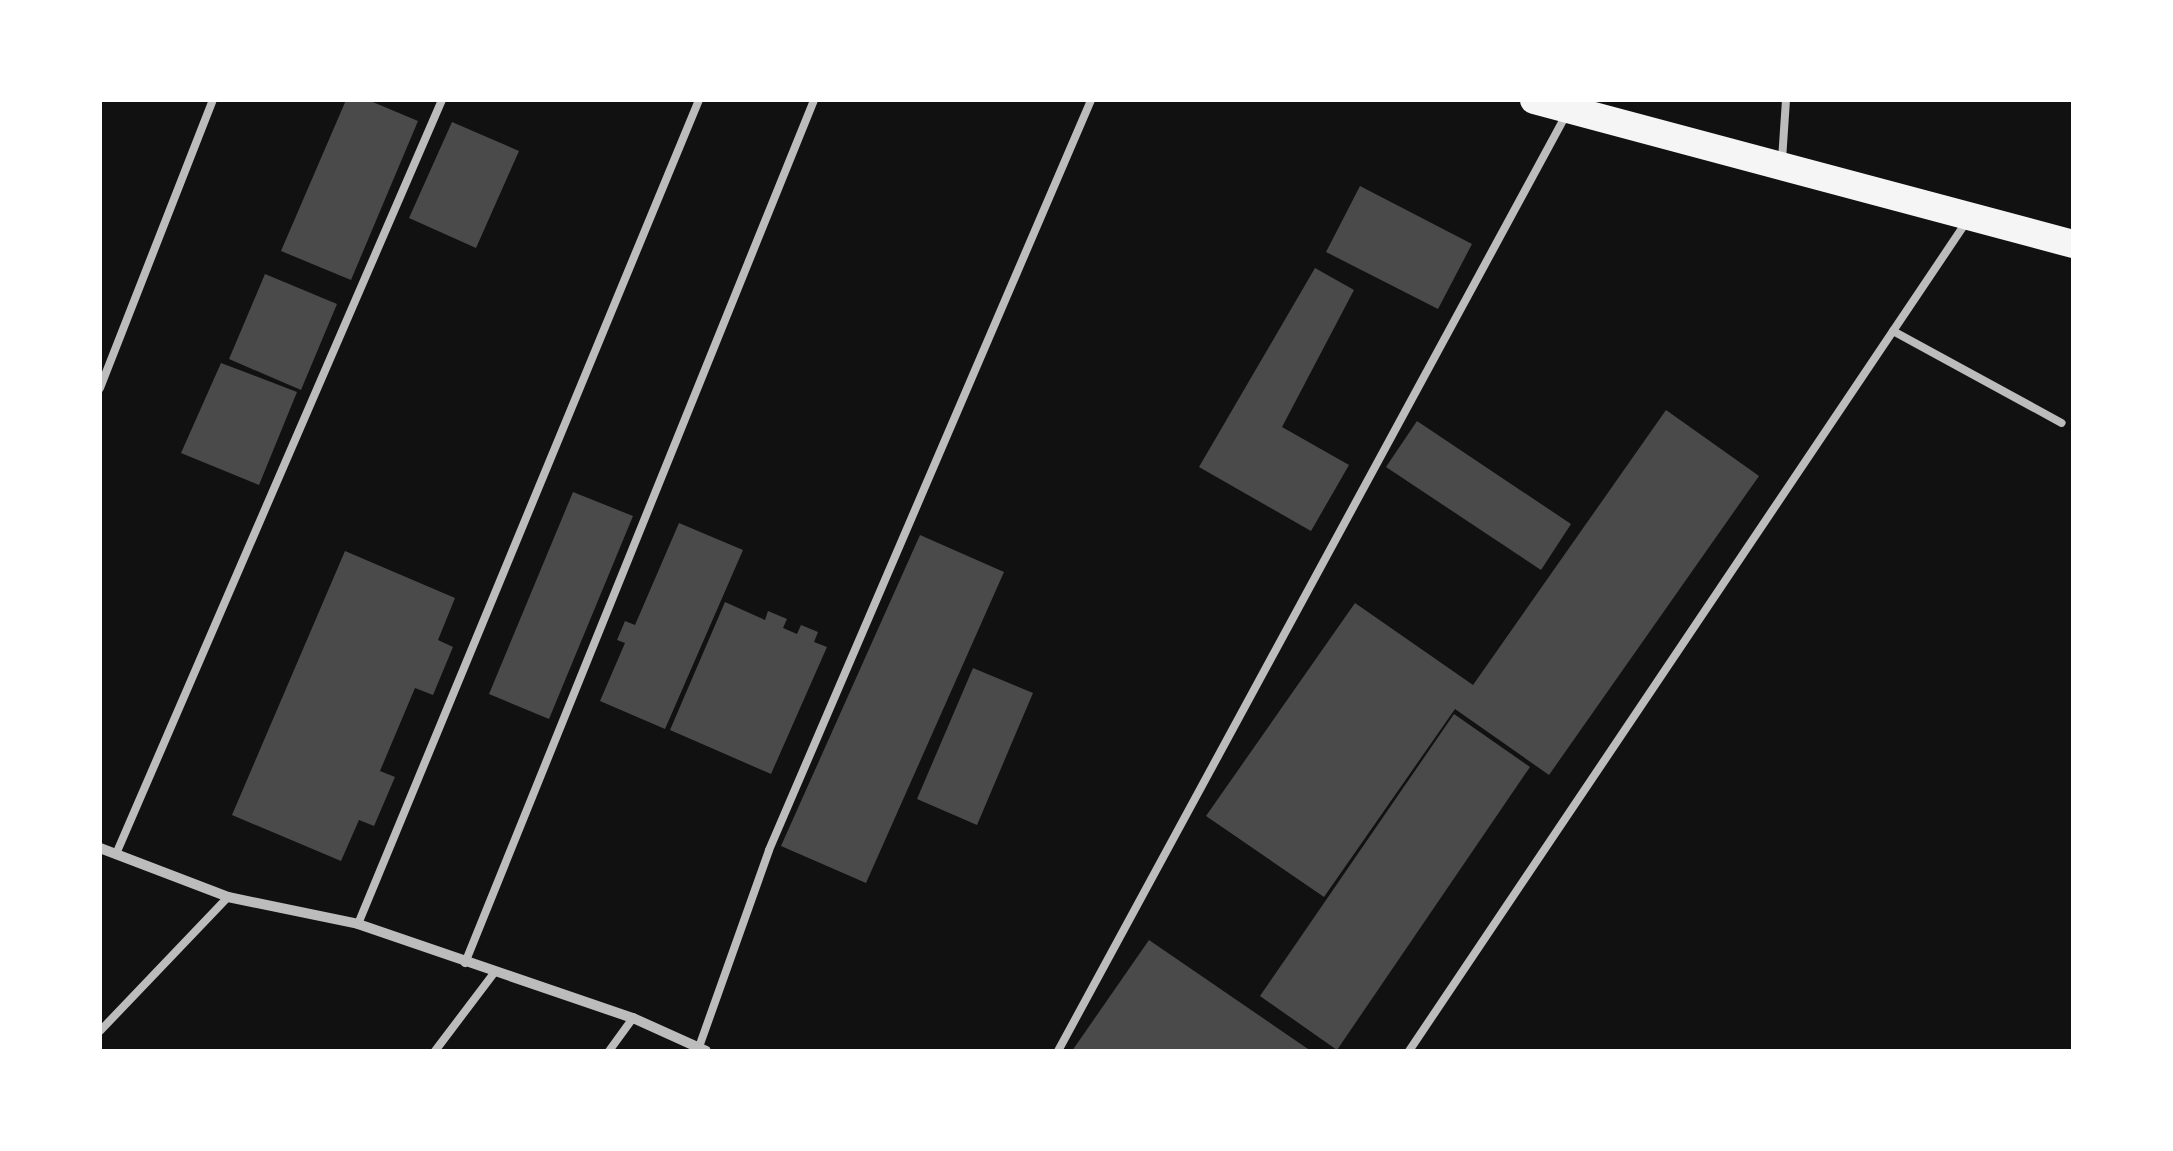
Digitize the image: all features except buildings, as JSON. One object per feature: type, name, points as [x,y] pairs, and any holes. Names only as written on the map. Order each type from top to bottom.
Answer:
[{"type":"highway","points":[[1534,100],[2073,244]]},
{"type":"street","points":[[100,848],[228,896],[358,924],[633,1018],[703,1049]]},
{"type":"lane","points":[[100,388],[213,100]]},
{"type":"lane","points":[[116,854],[442,100]]},
{"type":"lane","points":[[358,924],[699,100]]},
{"type":"lane","points":[[465,963],[814,100]]},
{"type":"lane","points":[[703,1049],[776,832],[1091,100]]},
{"type":"lane","points":[[1782,166],[1786,100]]},
{"type":"lane","points":[[1058,1051],[1569,109]]},
{"type":"lane","points":[[1409,1051],[1970,216]]},
{"type":"lane","points":[[1892,331],[2062,423]]},
{"type":"lane","points":[[100,1031],[228,896]]},
{"type":"lane","points":[[436,1051],[494,973]]},
{"type":"lane","points":[[609,1051],[633,1018]]}]
